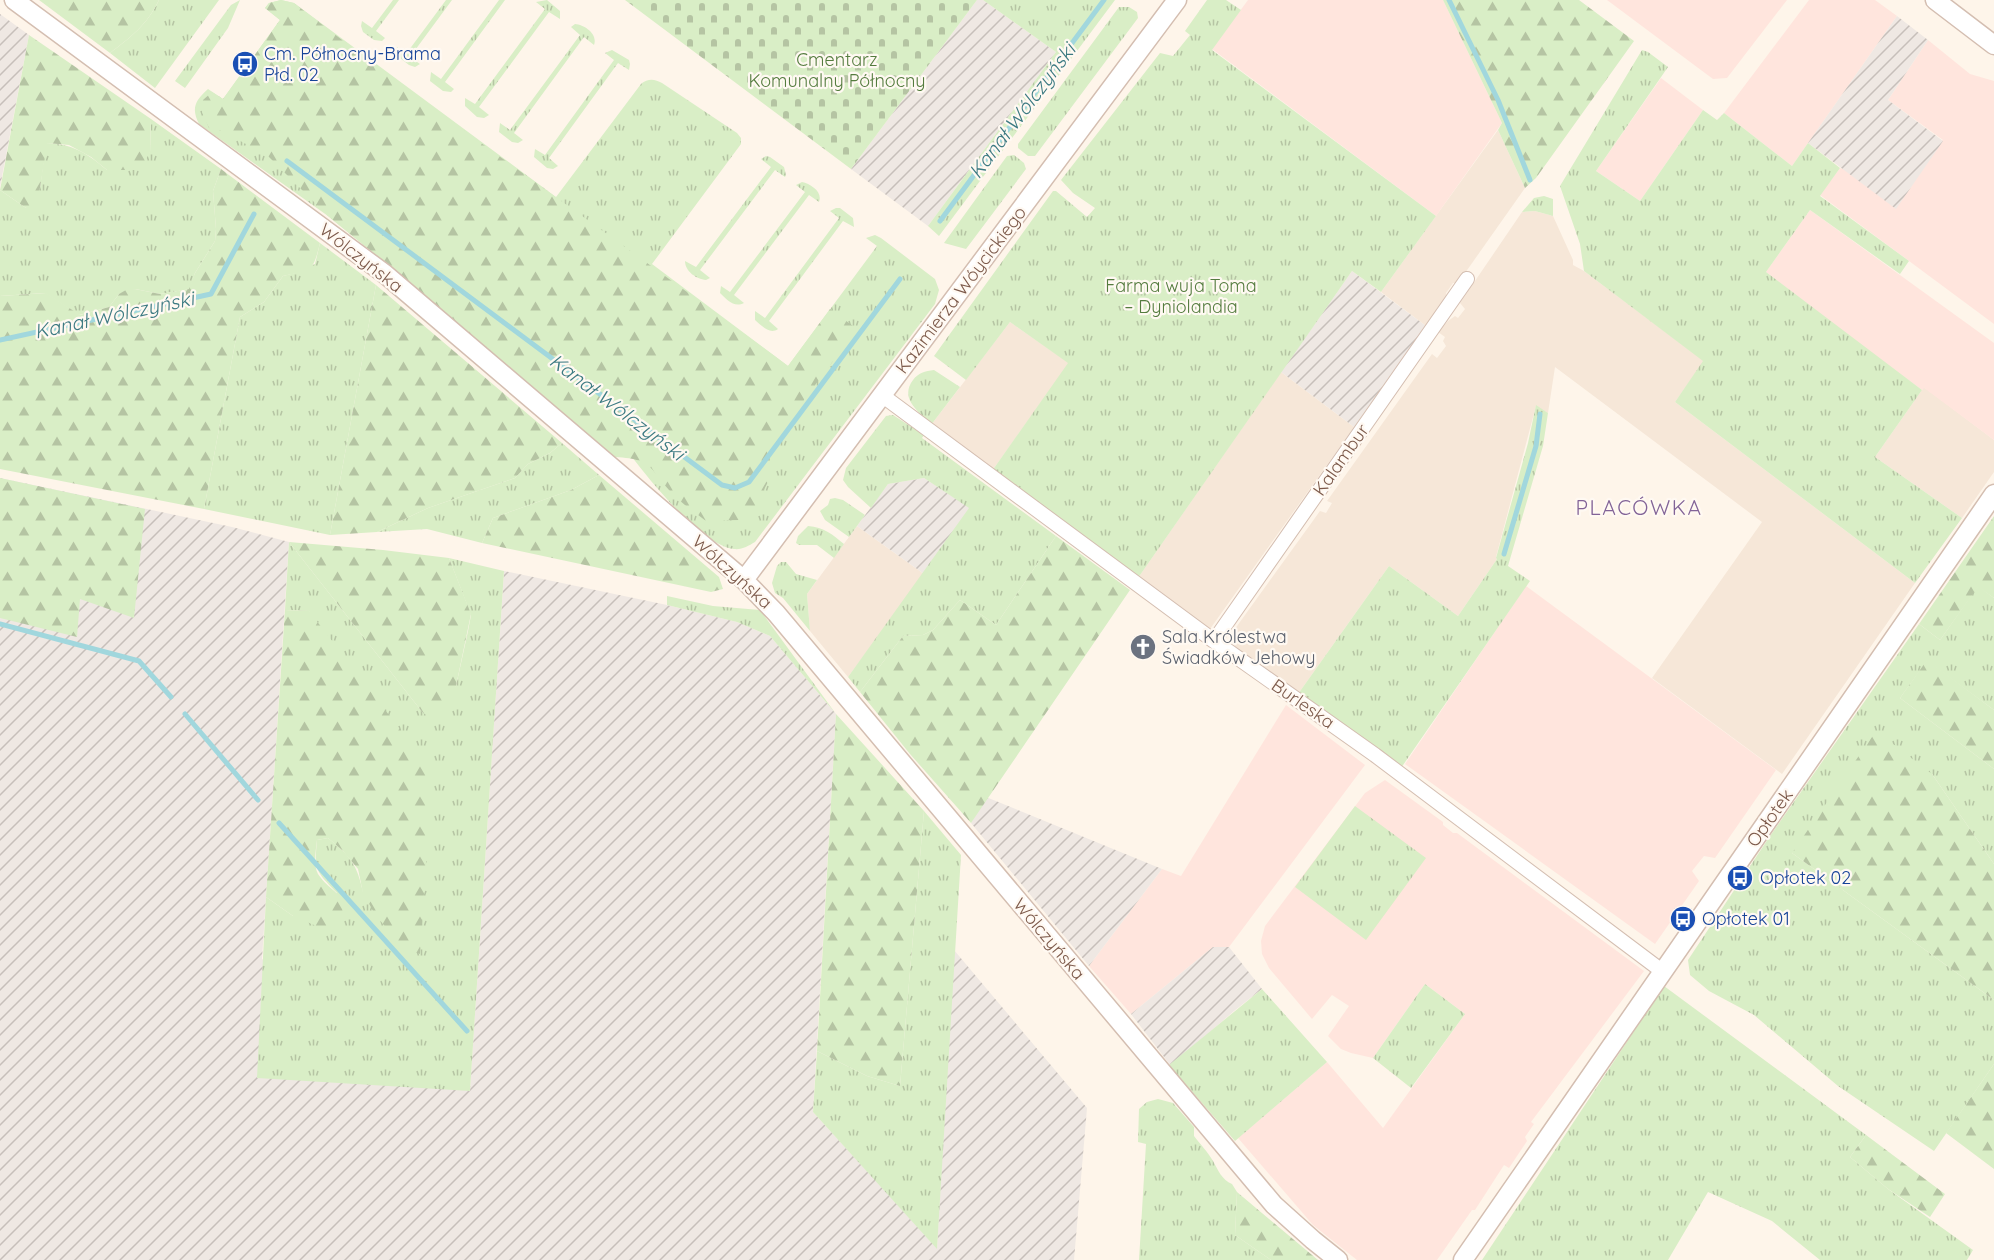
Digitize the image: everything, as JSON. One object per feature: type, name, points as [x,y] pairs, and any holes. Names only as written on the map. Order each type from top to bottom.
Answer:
[{"type":"street","name":"Wólczyńska","points":[[14,0],[385,274],[744,580],[782,619],[1274,1205],[1338,1260]]},
{"type":"street","name":"Kazimierza Wóycickiego","points":[[744,580],[1177,0]]},
{"type":"street","points":[[1935,0],[1994,45]]},
{"type":"street","name":"Kalambur","points":[[1214,641],[1467,279]]},
{"type":"street","name":"Burleska","points":[[883,396],[1214,641],[1375,755],[1662,971]]},
{"type":"street","name":"Opłotek","points":[[1463,1260],[1994,494]]},
{"type":"shaded area","points":[[977,0],[983,0],[1056,52],[928,226],[851,169]]},
{"type":"shaded area","points":[[1248,0],[1443,0],[1502,123],[1436,216],[1212,49]]},
{"type":"shaded area","points":[[1607,0],[1787,0],[1727,78],[1713,79]]},
{"type":"shaded area","points":[[1809,0],[1875,0],[1897,16],[1792,166],[1724,113]]},
{"type":"shaded area","points":[[0,14],[29,35],[0,187]]},
{"type":"shaded area","points":[[1897,16],[1928,40],[1888,100],[1943,141],[1896,209],[1808,143]]},
{"type":"shaded area","points":[[1928,40],[1970,74],[1994,81],[1994,324],[1820,195],[1840,168],[1943,140],[1888,100]]},
{"type":"shaded area","points":[[1661,78],[1703,110],[1640,201],[1596,171]]},
{"type":"shaded area","points":[[1498,130],[1525,188],[1458,283],[1453,283],[1446,293],[1447,299],[1426,326],[1381,292]]},
{"type":"shaded area","points":[[1810,210],[1994,343],[1994,440],[1924,388],[1922,390],[1886,364],[1766,272]]},
{"type":"shaded area","points":[[1535,211],[1553,216],[1573,260],[1573,265],[1704,361],[1675,402],[1915,583],[1782,774],[1652,678],[1762,522],[1555,367],[1548,413],[1536,406],[1497,559],[1458,616],[1389,566],[1298,694],[1234,646],[1232,633],[1320,511],[1326,513],[1332,503],[1327,501],[1432,354],[1437,358],[1446,346],[1443,341],[1445,337],[1438,332],[1455,316],[1458,318],[1465,309],[1460,303],[1522,212]]},
{"type":"shaded area","points":[[1352,271],[1426,326],[1354,427],[1281,372]]},
{"type":"shaded area","points":[[1010,322],[1069,363],[992,471],[931,425]]},
{"type":"shaded area","points":[[1281,372],[1354,427],[1210,629],[1138,578]]},
{"type":"shaded area","points":[[1924,387],[1994,440],[1994,472],[1962,518],[1875,457]]},
{"type":"shaded area","points":[[0,478],[232,527],[289,542],[262,959],[470,1091],[504,571],[737,622],[770,636],[836,714],[813,1112],[937,1248],[954,950],[1087,1108],[1074,1260],[0,1260]]},
{"type":"shaded area","points":[[924,478],[970,508],[924,574],[857,526],[888,484]]},
{"type":"shaded area","points":[[857,526],[924,574],[848,677],[810,631],[807,594]]},
{"type":"shaded area","points":[[1526,586],[1776,770],[1715,858],[1704,856],[1692,871],[1699,881],[1655,944],[1405,764]]},
{"type":"shaded area","points":[[1286,705],[1365,765],[1229,947],[1213,947],[1131,1014],[1089,966],[1162,869],[1181,876]]},
{"type":"shaded area","points":[[1385,780],[1443,822],[1443,825],[1453,833],[1457,833],[1644,971],[1531,1122],[1534,1124],[1525,1137],[1527,1141],[1509,1168],[1504,1165],[1475,1210],[1472,1210],[1437,1260],[1357,1260],[1313,1225],[1238,1138],[1327,1062],[1383,1128],[1465,1014],[1425,984],[1373,1058],[1351,1053],[1341,1049],[1328,1036],[1349,1006],[1332,995],[1312,1019],[1269,968],[1262,954],[1261,941],[1265,926],[1365,793]]},
{"type":"shaded area","points":[[986,797],[1162,869],[1089,966],[971,823]]},
{"type":"shaded area","points":[[1213,947],[1229,947],[1262,989],[1171,1066],[1131,1014]]},
{"type":"green space","points":[[39,0],[159,0],[144,24],[110,53]]},
{"type":"green space","points":[[159,0],[219,0],[155,88],[110,53],[144,24]]},
{"type":"green space","points":[[240,0],[228,28],[185,88],[175,81],[231,5]]},
{"type":"green space","points":[[281,0],[294,3],[556,197],[641,84],[646,81],[654,80],[662,83],[737,133],[741,138],[741,144],[652,264],[788,366],[877,246],[866,238],[875,235],[881,238],[935,279],[939,290],[935,304],[755,542],[740,549],[721,545],[678,511],[632,457],[611,457],[328,216],[199,124],[195,113],[197,101],[208,89],[223,99],[280,20],[265,8],[269,3]]},
{"type":"green space","points":[[281,0],[294,3],[416,95],[788,366],[830,309],[857,329],[768,448],[772,474],[754,509],[740,520],[706,521],[679,500],[650,467],[637,460],[611,457],[328,216],[268,156],[222,131],[209,128],[202,112],[203,100],[212,92],[223,99],[280,20],[265,8],[269,3]]},
{"type":"green space","points":[[393,0],[399,0],[376,31],[385,38],[382,41],[374,40],[363,32],[362,21],[372,28]]},
{"type":"green space","points":[[446,0],[452,0],[410,57],[420,64],[415,67],[409,65],[396,55],[397,47],[406,54]]},
{"type":"green space","points":[[499,0],[505,0],[445,82],[454,89],[451,92],[443,91],[430,81],[431,72],[441,79]]},
{"type":"green space","points":[[547,0],[560,11],[560,19],[549,12],[479,107],[489,115],[484,118],[477,117],[465,106],[465,98],[475,104],[545,9],[536,2]]},
{"type":"green space","name":"Cmentarz Komunalny Północny","points":[[625,0],[977,0],[851,169]]},
{"type":"green space","points":[[983,0],[1115,0],[939,236],[928,226],[1056,52]]},
{"type":"green space","name":"Farma wuja Toma – Dyniolandia","points":[[1207,0],[1226,0],[1241,10],[1212,50],[1436,216],[1381,292],[1352,271],[1138,578],[992,471],[1068,363],[1010,322],[966,380],[934,356],[1053,191],[1056,191],[1087,217],[1095,208],[1073,193],[1061,180],[1160,53],[1173,56],[1190,35],[1185,31]]},
{"type":"green space","points":[[1443,0],[1579,0],[1634,41],[1536,178],[1525,188],[1498,130],[1502,123]]},
{"type":"green space","points":[[1119,7],[1129,7],[1137,12],[1138,18],[1035,156],[1028,156],[1018,148],[1018,144]]},
{"type":"green space","points":[[575,24],[590,31],[594,37],[594,45],[584,37],[514,133],[523,140],[518,143],[512,142],[499,132],[500,123],[510,130],[580,35],[571,27]]},
{"type":"green space","points":[[29,35],[151,119],[150,152],[140,170],[107,170],[91,157],[69,145],[47,143],[40,188],[33,206],[26,208],[0,190]]},
{"type":"green space","points":[[612,50],[629,60],[629,70],[618,63],[549,158],[558,166],[553,169],[547,168],[534,157],[535,149],[545,155],[614,60],[605,53]]},
{"type":"green space","points":[[1642,50],[1668,67],[1596,171],[1640,201],[1703,110],[1717,120],[1724,113],[1792,166],[1808,143],[1840,168],[1820,196],[1909,261],[1900,274],[1810,210],[1766,272],[1922,390],[1875,457],[1962,518],[1915,583],[1675,402],[1703,361],[1584,271],[1580,244],[1560,186]]},
{"type":"green space","points":[[151,119],[221,169],[213,191],[215,241],[195,273],[190,289],[160,294],[135,289],[119,294],[109,307],[79,315],[45,293],[0,296],[0,190],[26,208],[40,188],[46,143],[79,150],[107,170],[150,152]]},
{"type":"green space","points":[[1014,155],[1024,163],[1026,169],[966,249],[944,243],[1007,156]]},
{"type":"green space","points":[[766,156],[784,167],[785,177],[775,170],[700,270],[710,278],[706,280],[695,276],[685,265],[685,261],[696,267],[771,167],[761,159]]},
{"type":"green space","points":[[221,169],[320,243],[310,268],[283,276],[264,302],[240,317],[204,509],[0,469],[0,296],[46,293],[80,315],[109,307],[119,294],[126,290],[135,289],[160,294],[189,289],[195,273],[215,241],[213,191]]},
{"type":"green space","points":[[802,182],[815,189],[820,198],[819,202],[809,195],[734,295],[744,303],[737,305],[731,302],[720,293],[721,286],[730,292],[805,192],[796,185]]},
{"type":"green space","points":[[1544,196],[1553,199],[1553,216],[1535,211],[1522,212],[1534,198]]},
{"type":"green space","points":[[840,208],[853,218],[854,227],[843,221],[769,321],[778,329],[772,331],[766,329],[755,320],[755,311],[765,318],[839,218],[830,211]]},
{"type":"green space","points":[[320,243],[376,285],[330,535],[204,509],[240,317],[264,302],[283,276],[315,264]]},
{"type":"green space","points":[[376,285],[562,443],[550,453],[528,464],[515,478],[428,508],[377,532],[330,535]]},
{"type":"green space","points":[[934,370],[960,387],[931,425],[916,410],[908,393],[909,387],[917,376]]},
{"type":"green space","points":[[1536,405],[1548,413],[1543,446],[1508,566],[1530,581],[1401,768],[1298,694],[1389,566],[1458,616],[1497,559]]},
{"type":"green space","points":[[893,415],[924,435],[922,438],[1056,536],[996,625],[960,600],[933,630],[923,635],[903,636],[860,692],[848,677],[969,508],[924,478],[888,484],[871,508],[848,487],[843,480],[846,468],[886,416]]},
{"type":"green space","points":[[562,443],[599,475],[571,490],[493,518],[482,543],[427,529],[377,532],[428,508],[515,478],[528,464],[550,453]]},
{"type":"green space","points":[[599,475],[719,577],[723,589],[711,592],[482,543],[493,518],[571,490]]},
{"type":"green space","points":[[0,478],[145,509],[134,618],[80,599],[77,637],[0,618]]},
{"type":"green space","points":[[830,499],[843,500],[865,515],[849,537],[825,520],[820,511],[828,505]]},
{"type":"green space","points":[[1994,516],[1994,598],[1978,587],[1940,640],[1919,624]]},
{"type":"green space","points":[[808,526],[824,530],[844,544],[834,558],[817,545],[796,543],[798,536]]},
{"type":"green space","points":[[1056,536],[1130,590],[971,823],[910,754],[860,692],[903,636],[923,635],[933,630],[960,600],[996,625]]},
{"type":"green space","points":[[289,542],[423,713],[456,686],[471,615],[449,558],[504,571],[470,1091],[257,1078],[266,897],[293,916],[337,893],[321,875],[316,865],[317,840],[328,838],[352,861],[363,892],[309,611],[285,610]]},
{"type":"green space","points":[[289,542],[449,558],[471,614],[456,686],[444,712],[435,720],[423,713]]},
{"type":"green space","points":[[781,562],[786,562],[796,574],[817,580],[807,594],[810,631],[783,598],[775,593],[772,583],[777,566]]},
{"type":"green space","points":[[1978,586],[1994,598],[1994,710],[1927,661],[1900,698],[1994,769],[1994,864],[1932,774],[1792,853],[1994,1000],[1994,1064],[1934,1151],[1838,1086],[1754,1015],[1709,991],[1690,975],[1688,960],[1770,836],[1919,624],[1940,640]]},
{"type":"green space","points":[[667,596],[713,606],[760,610],[836,714],[770,636],[737,622],[667,605]]},
{"type":"green space","points":[[285,610],[309,611],[432,771],[420,954],[401,946],[374,913],[363,892],[358,869],[328,838],[317,840],[316,866],[323,881],[340,899],[343,912],[341,923],[321,928],[293,916],[266,897]]},
{"type":"green space","points":[[1927,660],[1994,710],[1994,769],[1900,698]]},
{"type":"green space","points":[[836,714],[924,811],[900,1086],[867,1076],[817,1051]]},
{"type":"green space","points":[[1876,731],[1932,774],[1994,864],[1994,1000],[1792,853]]},
{"type":"green space","points":[[1355,806],[1426,858],[1366,940],[1295,887]]},
{"type":"green space","points":[[924,811],[961,855],[937,1249],[813,1112],[817,1051],[867,1076],[900,1086]]},
{"type":"green space","points":[[1425,984],[1465,1014],[1411,1088],[1373,1058]]},
{"type":"green space","points":[[1664,986],[1866,1135],[1850,1157],[1888,1189],[1973,1250],[1967,1260],[1820,1260],[1772,1221],[1708,1192],[1668,1260],[1482,1260]]},
{"type":"green space","points":[[1262,989],[1327,1062],[1235,1141],[1169,1065]]},
{"type":"green space","points":[[1994,1064],[1994,1169],[1946,1133]]},
{"type":"green space","points":[[1158,1099],[1173,1103],[1194,1127],[1194,1136],[1237,1192],[1235,1235],[1271,1260],[1139,1260],[1146,1144],[1138,1142],[1139,1109],[1147,1102]]},
{"type":"green space","points":[[1866,1135],[1945,1194],[1930,1217],[1888,1189],[1850,1157]]},
{"type":"green space","points":[[1237,1192],[1318,1260],[1271,1260],[1235,1235]]},
{"type":"waterway","name":"Kanał Wólczyński","points":[[940,221],[1104,0]]},
{"type":"waterway","points":[[1449,0],[1498,100],[1530,180]]},
{"type":"waterway","name":"Kanał Wólczyński","points":[[287,161],[722,485],[735,488],[749,482],[900,279]]},
{"type":"waterway","name":"Kanał Wólczyński","points":[[0,340],[211,294],[254,214]]},
{"type":"waterway","points":[[1504,554],[1536,446],[1540,414]]},
{"type":"waterway","points":[[0,624],[139,661],[171,697]]},
{"type":"waterway","points":[[185,714],[258,800]]},
{"type":"waterway","points":[[279,823],[467,1031]]},
{"type":"place","name":"Cm. Północny-Brama Płd. 02","points":[[245,64]]},
{"type":"place","name":"Sala Królestwa Świadków Jehowy","points":[[1143,647]]},
{"type":"place","name":"Opłotek 02","points":[[1740,878]]},
{"type":"place","name":"Opłotek 01","points":[[1683,919]]},
{"type":"district","name":"PLACÓWKA","points":[[1639,508]]}]
